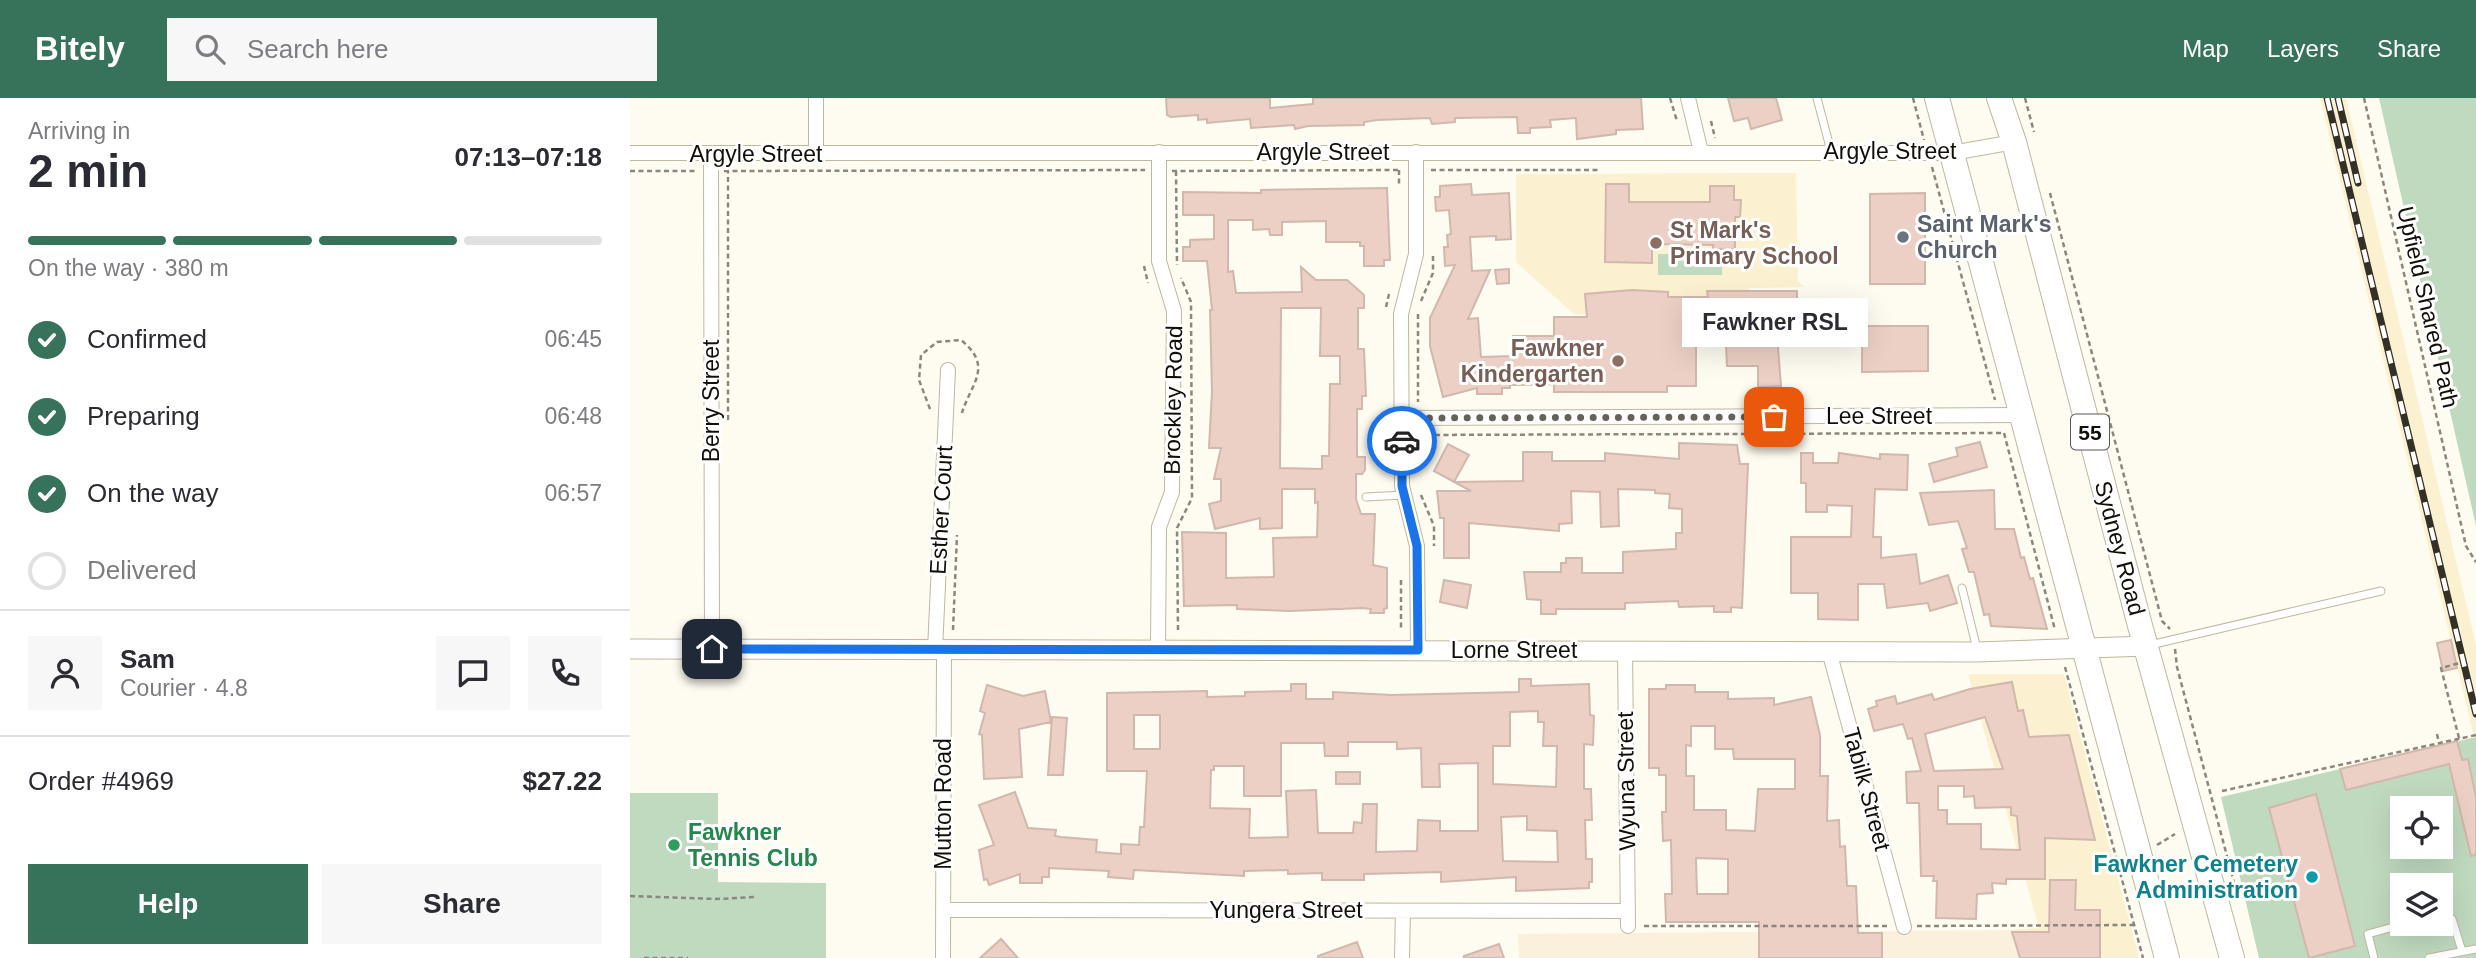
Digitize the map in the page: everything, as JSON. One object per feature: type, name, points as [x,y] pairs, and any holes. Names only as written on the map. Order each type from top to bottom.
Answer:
[{"type":"highway","points":[[1937,98],[1940,152],[2008,421],[2127,857],[2167,958]]},
{"type":"highway","name":"Sydney Road","points":[[1999,98],[2024,139],[2146,646],[2207,822],[2232,958]]},
{"type":"street","points":[[816,98],[816,153]]},
{"type":"street","points":[[1688,98],[1701,152]]},
{"type":"street","name":"Argyle Street","points":[[630,153],[1940,152],[2024,139]]},
{"type":"street","name":"Brockley Road","points":[[1158,152],[1159,261],[1174,311],[1172,492],[1159,527],[1158,648]]},
{"type":"street","points":[[1416,152],[1416,254],[1401,314],[1404,495],[1417,546],[1418,650]]},
{"type":"street","name":"Berry Street","points":[[710,153],[712,649]]},
{"type":"street","name":"Esther Court","points":[[939,650],[948,370]]},
{"type":"street","name":"Lee Street","points":[[1402,418],[2008,421]]},
{"type":"street","name":"Lorne Street","points":[[630,649],[1158,648],[1977,652],[2146,646]]},
{"type":"street","name":"Mutton Road","points":[[939,650],[943,958]]},
{"type":"street","name":"Wyuna Street","points":[[1625,650],[1628,919]]},
{"type":"street","name":"Tabilk Street","points":[[1829,651],[1904,927]]},
{"type":"street","name":"Yungera Street","points":[[943,910],[1403,911],[1628,919]]},
{"type":"street","points":[[1402,958],[1403,911]]},
{"type":"lane","points":[[1817,98],[1831,151]]},
{"type":"lane","points":[[1366,497],[1404,495]]},
{"type":"lane","points":[[1962,588],[1977,652]]},
{"type":"lane","points":[[2146,646],[2381,591]]},
{"type":"lane","points":[[2453,922],[2462,951]]},
{"type":"lane","points":[[2374,958],[2368,934],[2390,928]]},
{"type":"lane","points":[[2429,958],[2476,949]]},
{"type":"path","points":[[1670,98],[1677,125]]},
{"type":"path","points":[[1913,98],[1940,152],[2008,421],[2127,857],[2134,925],[2143,958]]},
{"type":"path","points":[[2024,139],[2025,98]]},
{"type":"path","name":"Upfield Shared Path","points":[[2364,98],[2466,545],[2476,562]]},
{"type":"path","points":[[630,171],[1611,170]]},
{"type":"path","points":[[728,171],[728,422]]},
{"type":"path","points":[[2048,187],[2162,621],[2169,625],[2173,640],[2207,822],[2237,895]]},
{"type":"path","points":[[1433,247],[1433,273],[1418,308],[1418,435],[2008,421]]},
{"type":"path","points":[[1144,259],[1144,272],[1149,284]]},
{"type":"path","points":[[1418,488],[1434,526],[1434,552]]},
{"type":"path","points":[[2459,738],[2441,668],[2460,663]]},
{"type":"path","points":[[2437,734],[2439,743]]},
{"type":"path","points":[[2222,791],[2476,735]]},
{"type":"path","points":[[2127,857],[2207,822]]},
{"type":"path","points":[[630,896],[716,900],[756,897]]},
{"type":"path","points":[[1628,919],[1904,927],[2134,925]]},
{"type":"path","points":[[643,958],[688,958]]},
{"type":"shaded area","points":[[2320,98],[2346,98],[2476,645],[2476,745]]},
{"type":"shaded area","name":"St Mark's Primary School","points":[[1796,173],[1798,281],[1804,287],[1749,288],[1750,318],[1586,321],[1586,315],[1574,314],[1516,262],[1516,174]]},
{"type":"shaded area","points":[[1968,674],[2064,674],[2139,958],[2018,958],[2011,930],[2039,928]]},
{"type":"shaded area","points":[[2011,930],[2018,958],[1519,958],[1518,934]]},
{"type":"green space","points":[[2379,98],[2476,98],[2476,526]]},
{"type":"green space","points":[[1658,254],[1722,254],[1722,275],[1658,275]]},
{"type":"green space","points":[[2476,737],[2476,958],[2259,958],[2221,797]]},
{"type":"green space","name":"Fawkner Tennis Club","points":[[630,793],[718,793],[718,882],[826,883],[826,958],[630,958]]},
{"type":"building","points":[[1166,98],[1270,98],[1270,108],[1313,104],[1313,98],[1641,98],[1643,129],[1616,130],[1616,134],[1577,139],[1576,118],[1550,120],[1551,127],[1530,128],[1530,133],[1518,133],[1517,117],[1455,118],[1455,122],[1432,124],[1430,118],[1377,120],[1364,122],[1364,125],[1308,126],[1295,129],[1294,125],[1251,128],[1250,119],[1207,123],[1207,119],[1198,120],[1198,115],[1171,117],[1167,115]]},
{"type":"building","points":[[1728,98],[1776,98],[1782,120],[1751,129],[1748,118],[1734,121]]},
{"type":"building","points":[[1471,184],[1472,195],[1509,193],[1511,239],[1496,240],[1496,236],[1470,237],[1472,271],[1490,270],[1468,319],[1478,318],[1481,357],[1513,356],[1513,336],[1554,336],[1554,317],[1587,317],[1585,294],[1632,290],[1668,292],[1668,297],[1708,297],[1707,291],[1797,291],[1797,322],[1776,322],[1781,386],[1758,387],[1758,366],[1727,366],[1726,345],[1750,344],[1749,314],[1696,316],[1696,386],[1667,386],[1667,392],[1554,392],[1554,384],[1510,385],[1510,388],[1502,388],[1502,394],[1477,394],[1477,388],[1443,397],[1430,346],[1430,318],[1455,265],[1445,266],[1444,247],[1448,247],[1447,235],[1451,234],[1449,210],[1436,211],[1435,197],[1440,197],[1440,186]]},
{"type":"building","points":[[1606,184],[1629,184],[1629,202],[1710,202],[1710,186],[1734,186],[1734,200],[1741,200],[1740,217],[1735,217],[1735,249],[1713,249],[1713,245],[1652,244],[1652,263],[1605,262]]},
{"type":"building","points":[[1387,188],[1390,260],[1384,260],[1384,266],[1364,266],[1364,246],[1360,246],[1360,242],[1326,242],[1326,221],[1282,222],[1282,235],[1270,235],[1269,229],[1253,230],[1253,220],[1228,220],[1228,272],[1233,271],[1236,293],[1302,292],[1301,267],[1316,280],[1347,280],[1364,295],[1364,308],[1358,308],[1358,349],[1364,349],[1366,396],[1362,396],[1362,409],[1357,409],[1357,457],[1365,457],[1365,470],[1362,474],[1356,474],[1356,499],[1361,514],[1375,514],[1373,565],[1387,568],[1387,608],[1384,613],[1370,613],[1371,609],[1363,608],[1289,611],[1237,609],[1237,605],[1184,606],[1182,532],[1226,533],[1226,578],[1274,577],[1273,538],[1317,537],[1318,502],[1315,503],[1315,489],[1282,489],[1282,528],[1260,529],[1260,518],[1215,529],[1209,504],[1221,501],[1221,479],[1214,479],[1221,448],[1209,448],[1212,310],[1207,261],[1183,261],[1183,247],[1190,247],[1190,240],[1214,239],[1214,215],[1183,215],[1183,192],[1261,193],[1261,190]],"holes":[[[1281,308],[1321,308],[1320,356],[1340,356],[1340,384],[1330,384],[1329,456],[1322,456],[1322,469],[1280,468]]]},
{"type":"building","points":[[1925,193],[1925,284],[1870,284],[1870,194]]},
{"type":"building","points":[[1509,269],[1509,283],[1497,284],[1495,270]]},
{"type":"building","points":[[1862,326],[1928,326],[1928,371],[1862,372]]},
{"type":"building","points":[[1980,442],[1987,467],[1934,482],[1929,464],[1958,456],[1956,448]]},
{"type":"building","points":[[1679,443],[1737,445],[1740,464],[1748,464],[1742,608],[1731,607],[1731,612],[1714,612],[1714,606],[1679,607],[1678,601],[1625,603],[1625,609],[1556,609],[1556,614],[1541,614],[1541,600],[1527,599],[1524,572],[1561,572],[1561,563],[1566,563],[1566,558],[1582,558],[1582,573],[1623,573],[1623,552],[1676,549],[1676,533],[1682,533],[1682,509],[1669,508],[1670,494],[1655,493],[1655,490],[1618,489],[1619,526],[1601,527],[1600,492],[1571,491],[1572,523],[1559,524],[1559,531],[1469,523],[1469,558],[1444,558],[1444,518],[1440,518],[1437,491],[1471,491],[1454,482],[1523,481],[1523,452],[1552,452],[1552,461],[1605,461],[1605,453],[1679,459]]},
{"type":"building","points":[[1448,444],[1469,455],[1454,482],[1434,471]]},
{"type":"building","points":[[1801,453],[1813,453],[1813,463],[1838,463],[1839,453],[1880,459],[1880,454],[1908,455],[1907,490],[1875,489],[1873,537],[1881,537],[1881,558],[1916,554],[1920,584],[1948,575],[1957,603],[1930,611],[1928,603],[1887,608],[1884,584],[1858,584],[1858,620],[1818,619],[1818,593],[1791,593],[1791,537],[1851,537],[1852,506],[1827,505],[1827,512],[1806,512],[1806,483],[1801,483]]},
{"type":"building","points":[[1994,490],[1995,529],[2014,529],[2021,558],[2024,557],[2030,579],[2033,578],[2047,629],[1991,626],[1989,614],[1984,615],[1974,572],[1969,572],[1962,549],[1967,548],[1958,521],[1929,525],[1920,493]]},
{"type":"building","points":[[1444,580],[1471,585],[1467,608],[1440,602]]},
{"type":"building","points":[[2451,640],[2457,668],[2443,671],[2437,643]]},
{"type":"building","points":[[1519,679],[1531,679],[1531,686],[1589,684],[1590,715],[1594,716],[1593,745],[1584,744],[1584,789],[1591,789],[1592,820],[1585,820],[1586,859],[1592,859],[1592,882],[1589,882],[1589,888],[1516,891],[1516,877],[1441,882],[1441,872],[1364,874],[1364,880],[1322,880],[1322,873],[1288,874],[1288,870],[1244,871],[1244,876],[1134,870],[1133,879],[1108,877],[1109,871],[1049,868],[1049,877],[1042,877],[1042,883],[1020,883],[1020,874],[989,885],[987,879],[984,880],[979,850],[994,845],[979,805],[1015,792],[1028,828],[1056,830],[1055,836],[1097,840],[1096,852],[1121,854],[1121,844],[1139,845],[1140,827],[1144,827],[1147,771],[1107,771],[1107,693],[1207,691],[1207,697],[1245,696],[1245,692],[1291,691],[1291,684],[1306,684],[1306,699],[1333,699],[1333,692],[1392,695],[1519,692]],"holes":[[[1538,711],[1538,722],[1544,722],[1543,746],[1557,746],[1556,787],[1493,784],[1493,746],[1510,746],[1510,712]],[[1134,715],[1160,715],[1160,749],[1134,749]],[[1348,742],[1397,742],[1397,749],[1421,748],[1422,787],[1440,787],[1439,764],[1478,763],[1478,831],[1440,831],[1440,821],[1418,820],[1417,851],[1376,852],[1377,804],[1363,804],[1362,823],[1354,822],[1353,833],[1318,833],[1316,790],[1286,791],[1288,837],[1249,838],[1250,809],[1210,808],[1211,770],[1214,770],[1214,766],[1244,766],[1244,796],[1281,796],[1281,743],[1324,743],[1325,756],[1348,756]],[[1527,816],[1527,830],[1557,831],[1558,862],[1503,861],[1501,817]]]},
{"type":"building","points":[[2012,682],[2018,711],[2023,710],[2029,737],[2069,735],[2095,840],[2045,838],[2045,879],[2006,879],[2006,884],[1992,883],[1993,893],[1977,894],[1976,919],[1936,918],[1937,881],[1933,881],[1934,876],[1921,876],[1919,803],[1907,803],[1906,772],[1921,771],[1912,738],[1908,739],[1903,724],[1874,731],[1868,709],[1877,706],[1876,701],[1895,696],[1897,704],[1932,694],[1934,700],[1970,689]],"holes":[[[1985,717],[2003,769],[1934,771],[1925,734]],[[1938,786],[1964,786],[1964,797],[1974,796],[1975,808],[2011,807],[2011,815],[2017,816],[2020,850],[1981,849],[1981,824],[1947,824],[1947,810],[1938,810]]]},
{"type":"building","points":[[987,685],[1023,696],[1045,691],[1051,722],[1019,729],[1022,777],[984,779],[982,735],[979,734],[985,713],[980,711]]},
{"type":"building","points":[[1666,685],[1695,685],[1695,692],[1728,692],[1728,699],[1774,698],[1774,705],[1811,697],[1820,735],[1820,776],[1828,776],[1827,821],[1839,820],[1840,847],[1845,846],[1847,886],[1856,886],[1858,933],[1882,933],[1882,958],[1759,958],[1759,922],[1666,922],[1665,894],[1672,894],[1671,840],[1663,841],[1662,812],[1666,812],[1666,775],[1659,775],[1659,768],[1649,768],[1649,689],[1666,689]],"holes":[[[1691,726],[1715,726],[1715,749],[1733,749],[1734,759],[1795,759],[1795,789],[1758,789],[1755,831],[1726,830],[1726,810],[1694,810],[1694,776],[1686,776],[1686,745],[1691,746]],[[1696,858],[1728,859],[1728,894],[1697,894]]]},
{"type":"building","points":[[1052,717],[1067,718],[1063,775],[1048,775]]},
{"type":"building","points":[[2457,741],[2462,760],[2468,759],[2476,797],[2476,855],[2471,856],[2449,764],[2346,790],[2340,769]]},
{"type":"building","points":[[1336,772],[1360,772],[1360,784],[1336,784]]},
{"type":"building","name":"Fawkner Cemetery Administration","points":[[2316,794],[2355,946],[2309,958],[2269,808]]},
{"type":"building","points":[[2050,880],[2076,880],[2075,910],[2100,910],[2100,958],[2020,958],[2012,932],[2049,932]]},
{"type":"building","points":[[1001,939],[1018,958],[980,958]]},
{"type":"building","points":[[1357,942],[1363,958],[1318,958],[1318,956]]},
{"type":"building","points":[[1499,944],[1504,958],[1464,958],[1464,956]]},
{"type":"railway","points":[[2327,98],[2476,714]]},
{"type":"railway","points":[[2338,98],[2358,183]]},
{"type":"way so far","points":[[1402,441],[1402,418],[1774,417]]},
{"type":"place","name":"Saint Mark's Church","points":[[1903,237]]},
{"type":"place","name":"St Mark's Primary School","points":[[1656,243]]},
{"type":"place","name":"Fawkner Kindergarten","points":[[1618,361]]},
{"type":"place","name":"Fawkner RSL","points":[[1774,417]]},
{"type":"place","name":"Fawkner Tennis Club","points":[[674,845]]},
{"type":"place","name":"Fawkner Cemetery Administration","points":[[2312,877]]},
{"type":"route","points":[[712,649],[1418,650],[1417,546],[1402,486],[1402,441]]}]
